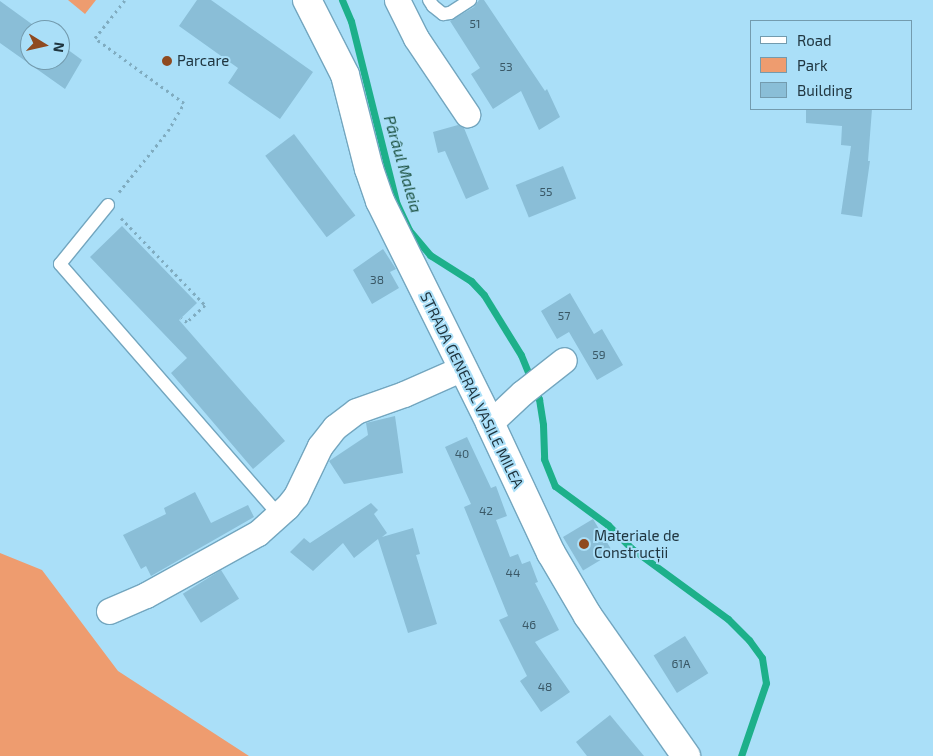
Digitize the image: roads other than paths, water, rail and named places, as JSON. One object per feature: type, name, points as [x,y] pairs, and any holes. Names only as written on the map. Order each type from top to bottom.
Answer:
[{"type":"main road","name":"STRADA GENERAL VASILE MILEA","points":[[307,0],[345,75],[380,201],[490,423],[551,553],[569,588],[686,756]]},
{"type":"street","points":[[397,0],[416,38],[467,114]]},
{"type":"street","points":[[490,423],[522,393],[554,367]]},
{"type":"street","points":[[109,611],[146,595],[258,533],[279,515],[296,496],[320,446],[335,426],[356,411],[404,394],[463,368]]},
{"type":"lane","points":[[429,0],[443,14],[450,13],[470,0]]},
{"type":"lane","points":[[108,205],[60,264],[279,515]]},
{"type":"waterway","name":"Pârâul Maleia","points":[[342,0],[351,21],[396,202],[409,230],[430,255],[471,281],[484,295],[521,355],[539,399],[543,425],[544,459],[555,486],[608,525],[631,548],[728,619],[749,640],[762,658],[766,683],[741,756]]},
{"type":"place","name":"Parcare","points":[[167,61]]},
{"type":"place","name":"Materiale de Construcții","points":[[584,544]]}]
